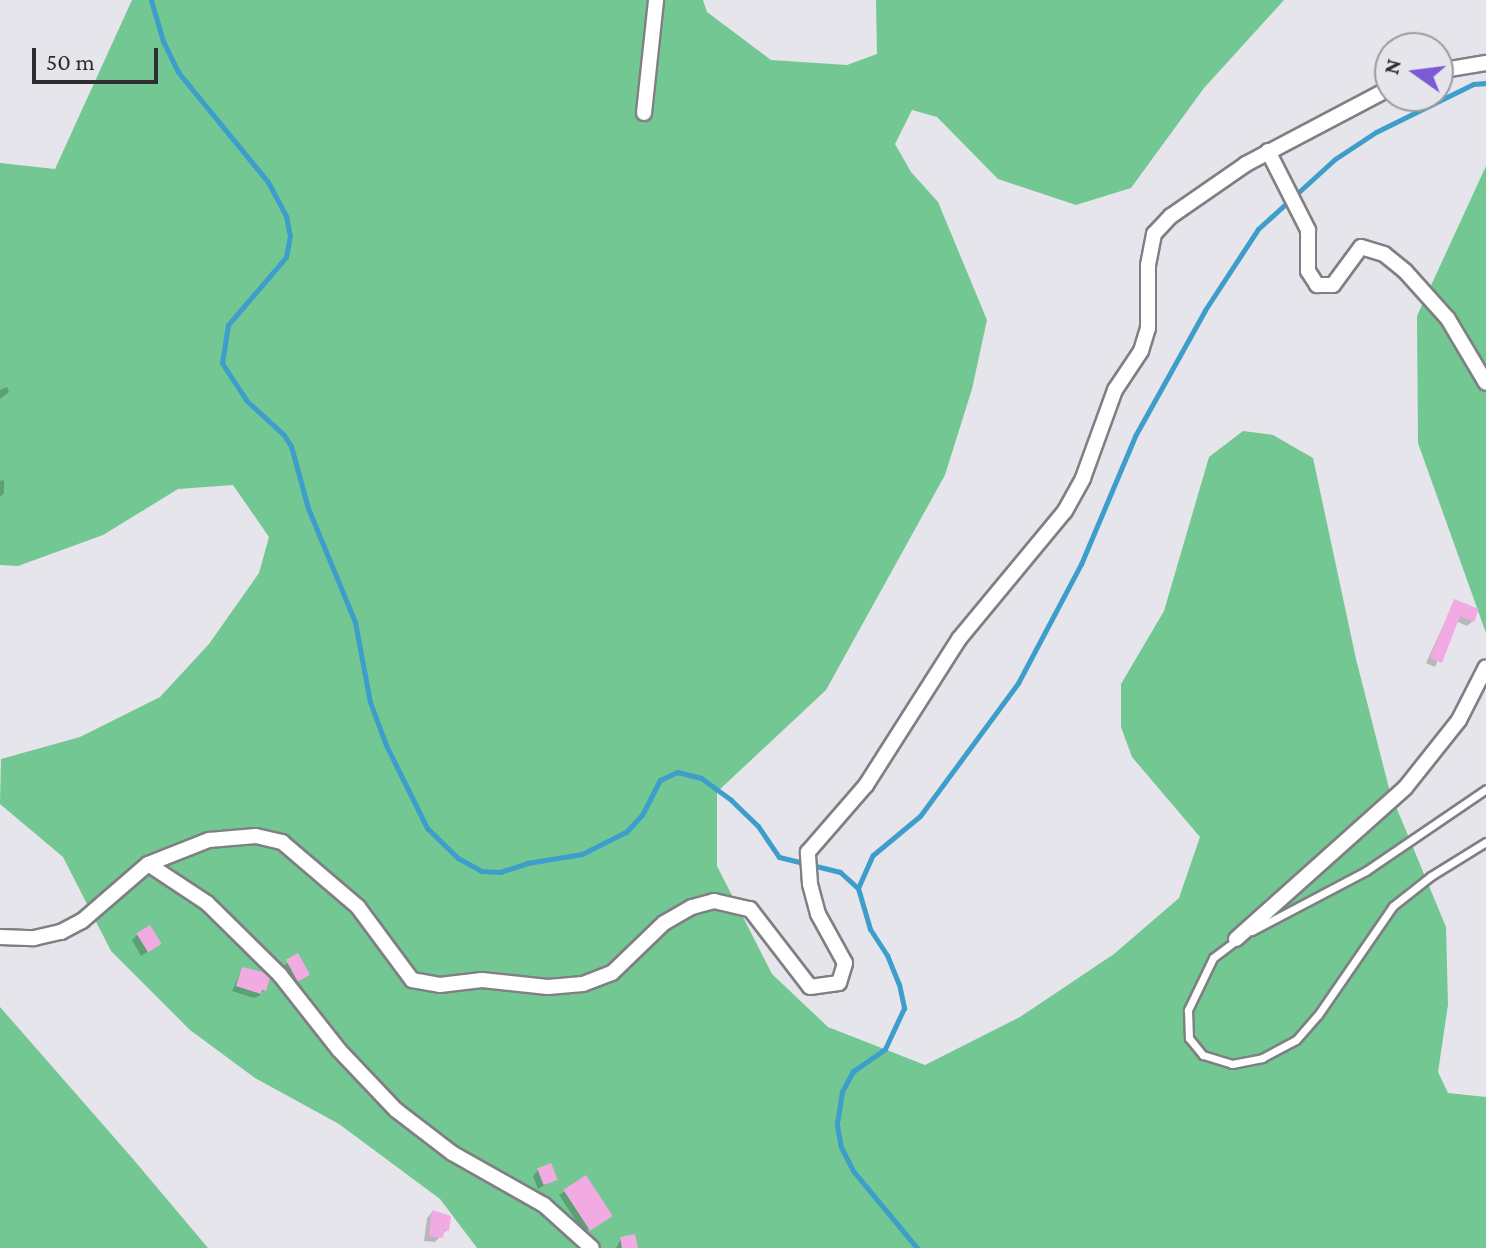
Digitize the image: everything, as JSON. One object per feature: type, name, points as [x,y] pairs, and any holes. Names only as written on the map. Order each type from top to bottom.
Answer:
[{"type":"street","points":[[644,113],[656,0]]},
{"type":"street","points":[[1454,68],[1486,63]]},
{"type":"street","points":[[0,937],[34,938],[61,932],[82,921],[148,864],[209,840],[256,836],[282,842],[358,907],[403,973],[412,980],[440,985],[482,980],[548,987],[583,984],[612,973],[664,923],[692,907],[714,901],[750,909],[810,987],[839,983],[845,963],[818,914],[810,884],[808,852],[866,785],[966,629],[1065,511],[1083,478],[1115,390],[1141,351],[1148,328],[1148,265],[1154,234],[1171,216],[1374,97]]},
{"type":"street","points":[[1271,156],[1308,230],[1308,271],[1317,285],[1333,285],[1361,247],[1384,254],[1405,271],[1448,319],[1486,383]]},
{"type":"street","points":[[1236,939],[1405,788],[1459,720],[1486,667]]},
{"type":"street","points":[[148,864],[207,903],[280,975],[339,1050],[396,1110],[452,1153],[544,1205],[592,1248]]},
{"type":"lane","points":[[1486,789],[1366,871],[1236,939],[1213,958],[1199,980],[1188,1010],[1189,1038],[1203,1055],[1232,1064],[1262,1058],[1296,1040],[1318,1015],[1393,906],[1431,876],[1486,842]]},
{"type":"green space","points":[[132,0],[703,0],[707,12],[771,60],[847,65],[877,54],[876,0],[1284,0],[1204,88],[1131,188],[1076,205],[998,179],[937,117],[912,110],[895,144],[911,172],[938,202],[987,320],[972,389],[945,475],[826,690],[717,792],[717,866],[772,974],[828,1027],[925,1065],[1020,1017],[1114,954],[1179,898],[1200,837],[1132,757],[1121,727],[1121,684],[1164,611],[1209,457],[1243,431],[1273,435],[1313,458],[1356,659],[1390,792],[1446,927],[1448,1005],[1438,1072],[1448,1093],[1486,1097],[1486,1248],[477,1248],[440,1199],[339,1124],[255,1078],[190,1030],[111,951],[63,857],[0,804],[1,759],[80,737],[160,697],[209,644],[259,573],[269,537],[233,485],[178,489],[103,535],[18,566],[0,565],[0,163],[55,169]]},
{"type":"green space","points":[[1486,166],[1486,633],[1418,443],[1417,316]]},
{"type":"green space","points":[[0,1007],[133,1159],[208,1248],[0,1248]]},
{"type":"building","points":[[1454,599],[1479,609],[1474,622],[1460,616],[1442,663],[1430,658]]},
{"type":"building","points":[[150,925],[162,944],[148,952],[136,933]]},
{"type":"building","points":[[298,953],[310,975],[298,982],[286,960]]},
{"type":"building","points":[[242,967],[267,973],[270,978],[266,991],[262,990],[261,994],[236,986]]},
{"type":"building","points":[[551,1163],[558,1180],[544,1185],[537,1169]]},
{"type":"building","points":[[586,1175],[613,1216],[590,1231],[563,1190]]},
{"type":"building","points":[[432,1210],[451,1216],[449,1231],[444,1230],[443,1238],[429,1236]]},
{"type":"building","points":[[635,1234],[638,1248],[622,1248],[620,1237]]},
{"type":"waterway","points":[[151,0],[163,41],[178,72],[268,182],[286,216],[290,236],[286,257],[228,325],[222,363],[247,401],[284,435],[291,446],[308,508],[355,622],[370,702],[386,745],[427,828],[458,858],[481,871],[500,872],[527,863],[582,854],[626,832],[642,815],[660,780],[677,772],[701,778],[731,800],[758,826],[779,857],[840,872],[858,888],[870,929],[887,955],[899,984],[904,1008],[885,1049],[853,1071],[842,1092],[837,1125],[841,1147],[854,1172],[917,1248]]},
{"type":"waterway","points":[[858,888],[873,855],[920,816],[1018,683],[1081,564],[1135,436],[1205,310],[1258,229],[1335,159],[1376,132],[1473,84],[1486,83]]}]
